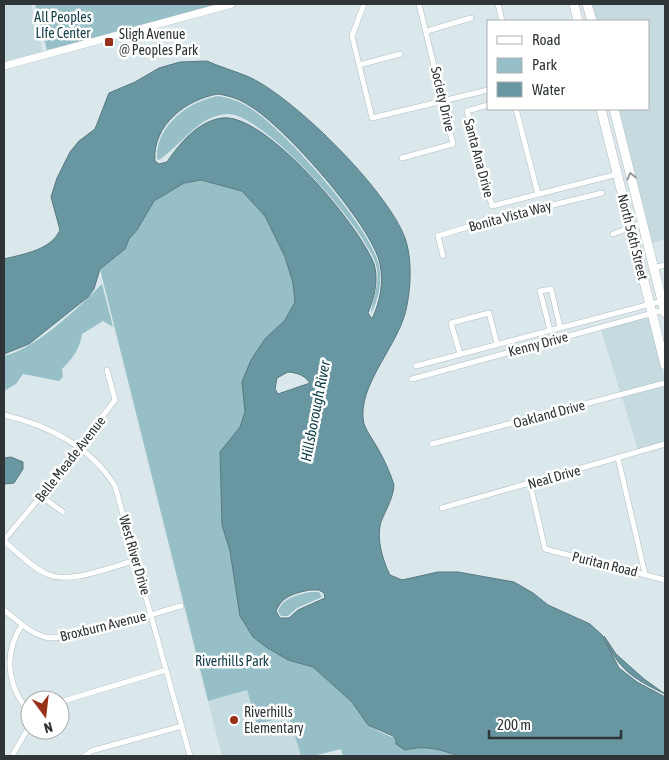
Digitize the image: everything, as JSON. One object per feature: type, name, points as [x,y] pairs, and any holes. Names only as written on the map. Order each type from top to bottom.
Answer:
[{"type":"main road","points":[[574,4],[578,20]]},
{"type":"main road","points":[[587,4],[592,20]]},
{"type":"main road","name":"North 56th Street","points":[[601,110],[665,365]]},
{"type":"main road","name":"North 56th Street","points":[[614,110],[664,308]]},
{"type":"street","points":[[4,66],[232,4]]},
{"type":"street","points":[[364,4],[352,36],[372,118],[487,90]]},
{"type":"street","name":"Society Drive","points":[[402,158],[453,144],[444,100],[419,4]]},
{"type":"street","points":[[498,4],[502,20]]},
{"type":"street","points":[[427,31],[471,18]]},
{"type":"street","points":[[359,65],[400,54]]},
{"type":"street","name":"Santa Ana Drive","points":[[487,105],[467,111],[492,206],[538,194]]},
{"type":"street","points":[[516,110],[538,194],[618,174]]},
{"type":"street","name":"Bonita Vista Way","points":[[443,256],[438,236],[499,218],[602,193]]},
{"type":"street","points":[[613,234],[642,223]]},
{"type":"street","points":[[654,268],[665,265]]},
{"type":"street","points":[[550,330],[540,291],[550,289],[560,328]]},
{"type":"street","points":[[416,366],[550,330],[664,308]]},
{"type":"street","name":"Kenny Drive","points":[[412,379],[651,309],[664,308]]},
{"type":"street","points":[[460,354],[451,323],[489,313],[497,344]]},
{"type":"street","name":"Belle Meade Avenue","points":[[4,541],[80,448],[115,400],[107,370]]},
{"type":"street","name":"Oakland Drive","points":[[432,444],[665,383]]},
{"type":"street","name":"West River Drive","points":[[4,415],[23,419],[50,430],[80,448],[106,471],[115,486],[190,756]]},
{"type":"street","name":"Neal Drive","points":[[442,508],[665,444]]},
{"type":"street","points":[[618,458],[645,574]]},
{"type":"street","name":"Puritan Road","points":[[530,484],[544,549],[665,580]]},
{"type":"street","points":[[41,496],[63,512]]},
{"type":"street","points":[[4,541],[35,568],[60,578],[74,577],[137,560]]},
{"type":"street","name":"Broxburn Avenue","points":[[4,610],[32,632],[46,637],[61,638],[181,606]]},
{"type":"street","points":[[20,700],[11,682],[12,647],[22,625]]},
{"type":"street","points":[[70,699],[166,670]]},
{"type":"street","points":[[85,756],[91,751],[182,726]]},
{"type":"street","points":[[12,756],[22,740]]},
{"type":"shaded area","points":[[4,4],[31,4],[43,53],[4,64]]},
{"type":"shaded area","points":[[592,4],[665,4],[665,239],[652,243],[618,110],[649,110],[649,20],[597,20]]},
{"type":"shaded area","points":[[649,317],[665,380],[620,392],[601,330]]},
{"type":"shaded area","points":[[665,385],[665,441],[638,450],[622,397]]},
{"type":"shaded area","name":"Riverhills Elementary","points":[[247,690],[256,724],[289,716],[301,756],[222,756],[208,701]]},
{"type":"green space","name":"All Peoples LIfe Center","points":[[35,4],[225,4],[47,50]]},
{"type":"green space","points":[[218,96],[235,100],[265,119],[303,156],[342,202],[371,245],[378,262],[380,275],[379,289],[371,314],[377,284],[377,272],[369,249],[335,202],[312,176],[264,132],[243,119],[227,114],[216,116],[198,125],[167,154],[159,160],[157,159],[158,147],[162,136],[176,117],[196,103]]},
{"type":"green space","name":"Riverhills Park","points":[[201,180],[242,191],[265,216],[285,257],[293,283],[295,302],[285,320],[265,339],[242,382],[245,412],[240,427],[220,452],[222,525],[230,551],[240,616],[253,637],[288,660],[313,667],[352,702],[368,725],[415,747],[438,749],[458,756],[343,756],[341,749],[313,756],[301,756],[289,716],[257,724],[247,690],[208,701],[100,269],[125,249],[129,239],[137,230],[154,201],[184,183]]},
{"type":"green space","points":[[102,284],[113,327],[103,321],[82,334],[75,353],[62,369],[63,377],[59,381],[23,374],[16,384],[4,391],[4,356],[30,345],[43,336]]},
{"type":"green space","points":[[311,592],[319,592],[322,597],[297,608],[288,616],[281,616],[278,611],[287,600]]},
{"type":"water","name":"Hillsborough River","points":[[207,61],[244,75],[268,88],[290,104],[338,148],[360,172],[395,218],[405,238],[409,254],[410,272],[407,305],[396,335],[372,380],[363,410],[364,424],[391,475],[394,485],[391,499],[381,522],[379,535],[383,557],[390,575],[402,580],[438,572],[458,572],[514,582],[533,593],[548,605],[590,624],[602,635],[619,668],[637,682],[665,697],[665,756],[458,756],[432,748],[405,750],[396,744],[393,736],[368,725],[352,702],[313,667],[288,660],[253,637],[240,616],[230,551],[222,525],[220,452],[240,427],[245,412],[242,382],[251,360],[265,339],[285,320],[295,302],[293,283],[285,257],[265,216],[242,191],[201,180],[184,183],[154,201],[137,230],[129,239],[125,249],[100,269],[94,289],[88,297],[29,344],[4,354],[4,259],[44,247],[56,237],[60,230],[51,197],[57,178],[70,152],[79,141],[95,129],[109,93],[135,82],[159,68],[180,62]],"holes":[[[218,94],[235,98],[246,104],[265,117],[284,134],[325,178],[361,226],[374,247],[380,264],[382,278],[377,306],[372,319],[368,313],[374,295],[376,276],[374,264],[365,247],[350,224],[309,175],[262,133],[240,121],[222,118],[213,120],[190,134],[167,162],[159,164],[155,161],[159,136],[165,125],[184,108],[206,97]],[[292,372],[303,376],[310,383],[278,394],[275,389],[277,378]],[[319,590],[324,593],[325,598],[298,610],[289,618],[280,618],[276,611],[285,599],[294,594]]]},
{"type":"water","points":[[11,457],[23,462],[23,469],[14,483],[4,484],[4,458]]},
{"type":"water","points":[[604,636],[616,654],[644,679],[665,694],[636,678],[621,666]]},
{"type":"place","name":"Sligh Avenue @ Peoples Park","points":[[109,42]]},
{"type":"place","name":"Riverhills Elementary","points":[[234,720]]}]
